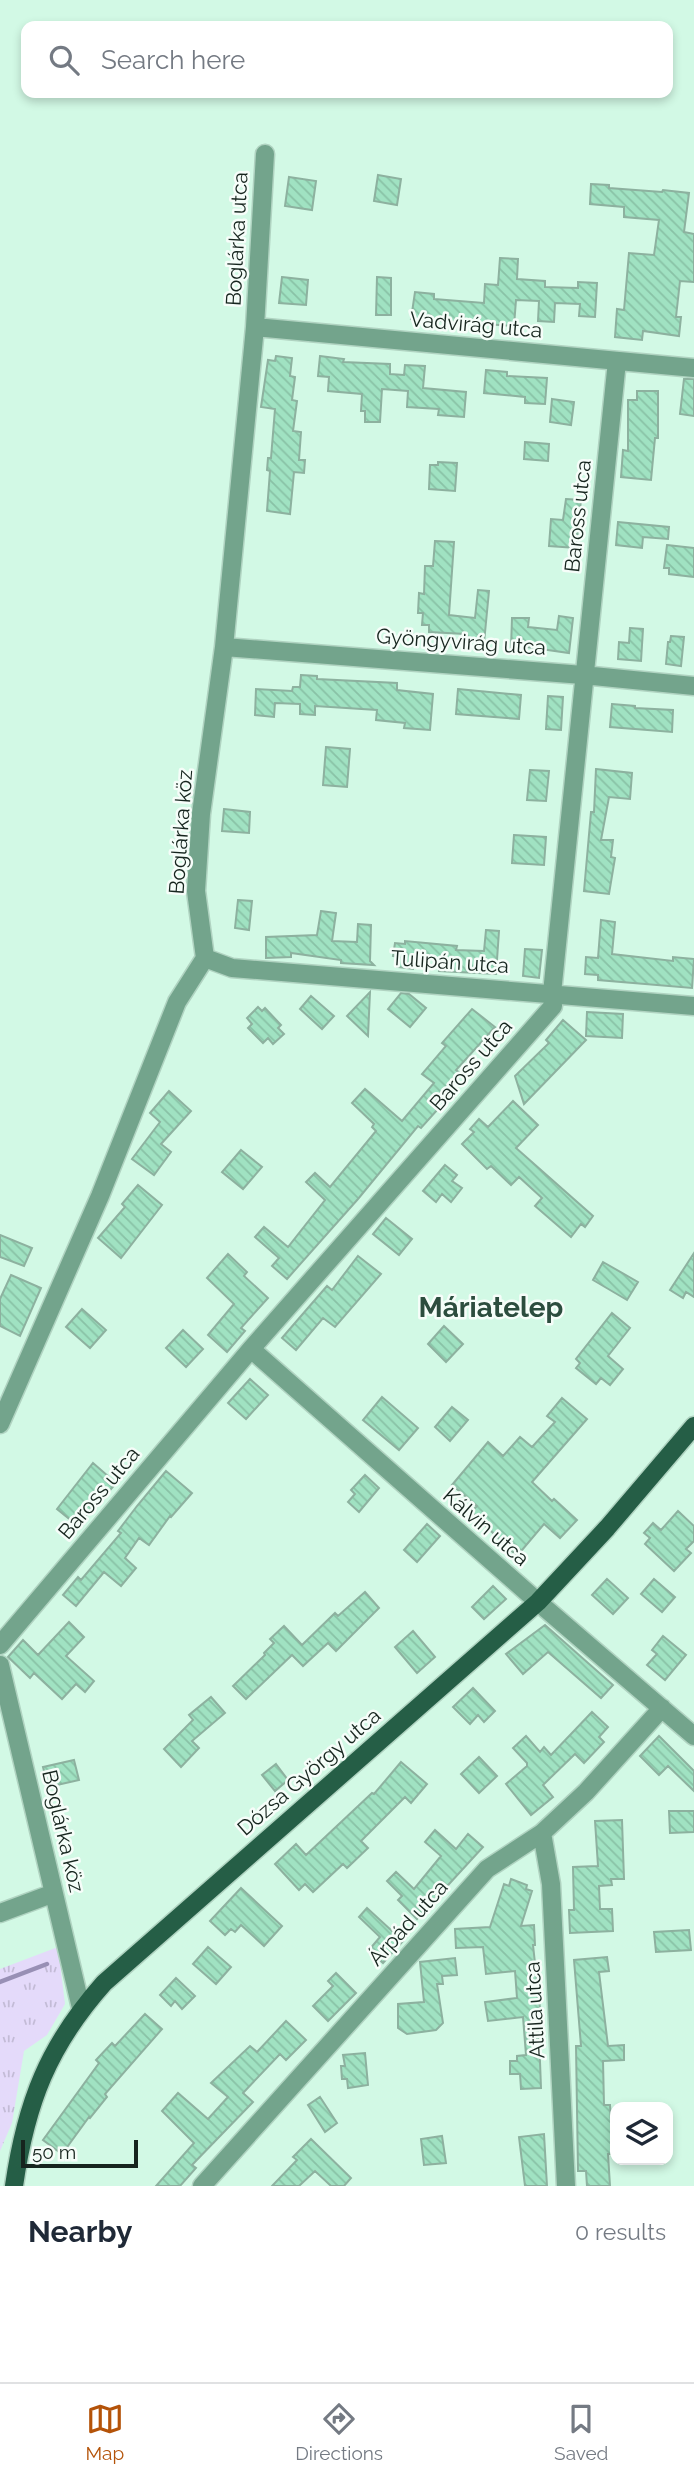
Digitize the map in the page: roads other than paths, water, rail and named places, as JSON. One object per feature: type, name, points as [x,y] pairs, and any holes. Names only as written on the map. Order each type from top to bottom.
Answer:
[{"type":"main road","name":"Dózsa György utca","points":[[10,2180],[36,2088],[64,2032],[81,2008],[144,1946],[538,1602],[607,1528],[694,1426]]},
{"type":"street","name":"Boglárka utca","points":[[255,327],[265,154]]},
{"type":"street","name":"Vadvirág utca","points":[[255,327],[694,368]]},
{"type":"street","name":"Boglárka köz","points":[[205,958],[196,891],[201,814],[224,647],[255,327]]},
{"type":"street","name":"Baross utca","points":[[0,1644],[251,1349],[553,1006],[552,993],[583,674],[617,361]]},
{"type":"street","name":"Gyöngyvirág utca","points":[[224,647],[583,674],[694,686]]},
{"type":"street","name":"Tulipán utca","points":[[205,958],[232,968],[694,1006]]},
{"type":"street","points":[[0,1424],[100,1196],[177,1002],[205,958]]},
{"type":"street","name":"Kálvin utca","points":[[251,1349],[694,1736]]},
{"type":"street","name":"Boglárka köz","points":[[0,1665],[81,2008]]},
{"type":"street","name":"Árpád utca","points":[[202,2186],[487,1869],[542,1833],[586,1792],[662,1708]]},
{"type":"street","name":"Attila utca","points":[[542,1833],[551,1884],[566,2186]]},
{"type":"street","points":[[0,1913],[46,1896]]},
{"type":"waterway","points":[[0,1982],[47,1964]]},
{"type":"district","name":"Máriatelep","points":[[491,1307]]}]
